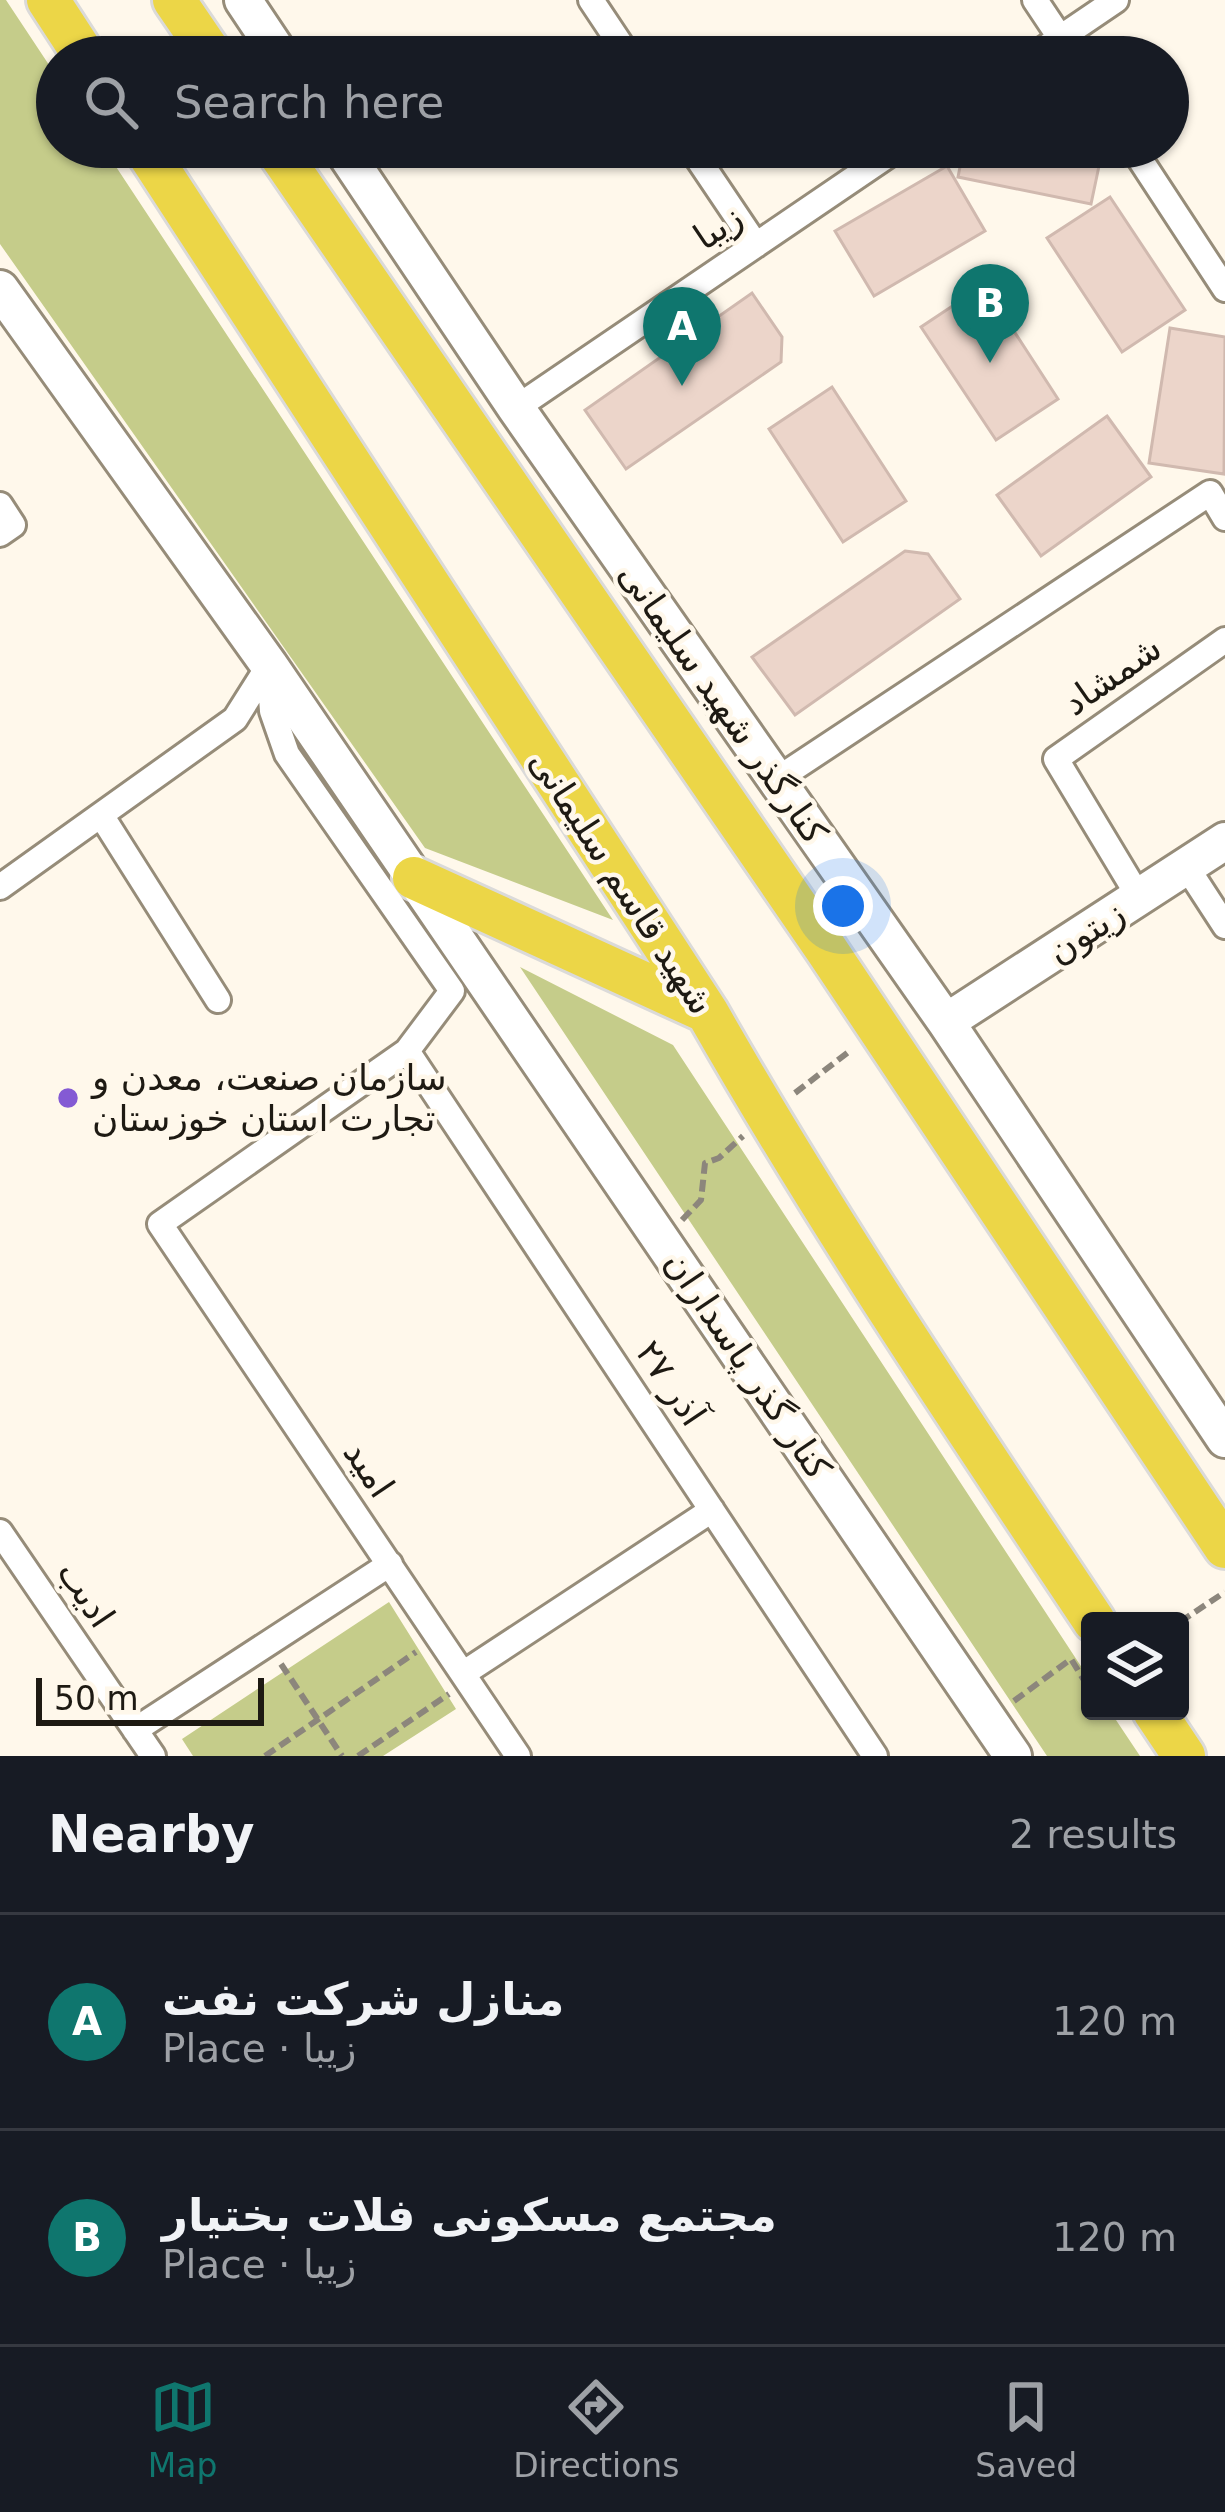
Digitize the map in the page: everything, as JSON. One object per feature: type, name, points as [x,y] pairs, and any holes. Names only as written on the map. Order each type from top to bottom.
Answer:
[{"type":"highway","points":[[48,0],[71,36]]},
{"type":"highway","points":[[174,0],[199,36]]},
{"type":"highway","name":"شهید قاسم سلیمانی","points":[[158,168],[707,1012],[773,1129],[1088,1612]]},
{"type":"highway","points":[[289,168],[826,949],[1225,1547]]},
{"type":"highway","points":[[414,878],[707,1012]]},
{"type":"highway","points":[[1160,1720],[1184,1756]]},
{"type":"main road","points":[[243,0],[267,36]]},
{"type":"main road","name":"کنارگذر شهید سلیمانی","points":[[355,168],[516,408],[946,1022],[1225,1439]]},
{"type":"main road","points":[[0,289],[269,664],[414,878]]},
{"type":"main road","name":"زیتون","points":[[946,1022],[1225,841]]},
{"type":"main road","name":"کنار گذر پاسداران","points":[[414,878],[1013,1756]]},
{"type":"street","points":[[591,0],[615,36]]},
{"type":"street","points":[[1035,0],[1060,36]]},
{"type":"street","points":[[1078,36],[1116,0]]},
{"type":"street","points":[[704,168],[756,245]]},
{"type":"street","name":"زیبا","points":[[516,408],[869,168]]},
{"type":"street","points":[[1146,168],[1225,289]]},
{"type":"street","points":[[776,780],[1210,493],[1225,518]]},
{"type":"street","name":"شمشاد","points":[[1139,897],[1056,759],[1225,640]]},
{"type":"street","points":[[0,887],[235,719],[269,664]]},
{"type":"street","points":[[269,664],[272,711],[287,754],[452,991],[407,1051]]},
{"type":"street","points":[[101,815],[218,1000]]},
{"type":"street","points":[[1186,866],[1225,926]]},
{"type":"street","name":"امید","points":[[407,1051],[160,1224],[439,1636],[459,1682],[518,1756]]},
{"type":"street","name":"آذر ۲۷","points":[[407,1051],[875,1756]]},
{"type":"street","points":[[459,1682],[712,1510]]},
{"type":"street","name":"ادیب","points":[[0,1532],[153,1756]]},
{"type":"street","points":[[135,1730],[390,1564]]},
{"type":"path","points":[[1189,1616],[1225,1592]]},
{"type":"path","points":[[265,1756],[439,1636]]},
{"type":"path","points":[[268,1644],[342,1756]]},
{"type":"path","points":[[1071,1659],[1081,1673]]},
{"type":"path","points":[[358,1756],[459,1682]]},
{"type":"green space","points":[[0,0],[6,0],[36,45],[36,168],[117,168],[613,920],[425,848],[0,244]]},
{"type":"green space","points":[[520,967],[673,1045],[1081,1666],[1081,1720],[1116,1720],[1140,1756],[1047,1756]]},
{"type":"green space","points":[[389,1602],[456,1709],[383,1756],[193,1756],[182,1739]]},
{"type":"building","points":[[948,168],[985,231],[874,296],[835,231]]},
{"type":"building","points":[[960,168],[1099,168],[1091,204],[958,177]]},
{"type":"building","points":[[1110,197],[1185,310],[1122,352],[1047,238]]},
{"type":"building","points":[[984,285],[1058,399],[996,440],[921,327]]},
{"type":"building","points":[[752,293],[782,337],[781,362],[626,469],[585,410]]},
{"type":"building","points":[[1170,328],[1225,337],[1224,474],[1149,463]]},
{"type":"building","points":[[832,387],[906,501],[843,542],[769,429]]},
{"type":"building","points":[[1107,416],[1151,477],[1041,556],[997,495]]},
{"type":"building","points":[[905,551],[928,554],[960,599],[795,715],[752,657]]},
{"type":"place","name":"مجتمع مسکونی فلات بختیار","points":[[990,363]]},
{"type":"place","name":"منازل شرکت نفت","points":[[682,386]]},
{"type":"place","name":"سازمان صنعت، معدن و تجارت استان خوزستان","points":[[68,1098]]}]
